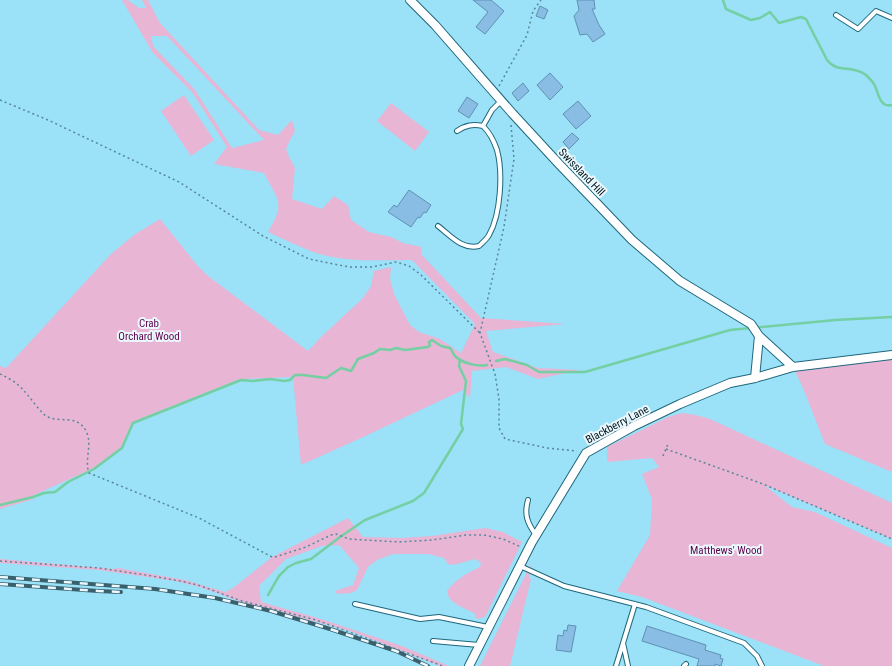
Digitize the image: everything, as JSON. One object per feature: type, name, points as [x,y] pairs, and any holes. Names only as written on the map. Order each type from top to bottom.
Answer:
[{"type":"street","name":"Swissland Hill","points":[[410,0],[435,25],[516,118],[632,240],[680,281],[751,324],[759,336],[793,367]]},
{"type":"street","points":[[755,378],[759,336]]},
{"type":"street","name":"Blackberry Lane","points":[[469,665],[536,534],[586,453],[634,426],[680,404],[730,383],[755,378],[793,367],[892,355]]},
{"type":"lane","points":[[836,15],[858,29],[876,11],[892,18]]},
{"type":"lane","points":[[483,126],[492,110],[501,101]]},
{"type":"lane","points":[[438,226],[460,244],[467,247],[479,246],[489,235],[496,216],[500,190],[499,167],[496,149],[488,132],[483,126],[475,124],[465,126],[457,131]]},
{"type":"lane","points":[[528,500],[525,509],[527,521],[536,534]]},
{"type":"lane","points":[[519,566],[564,586],[635,604],[744,643],[757,656],[762,666]]},
{"type":"lane","points":[[355,604],[420,618],[439,617],[488,627]]},
{"type":"lane","points":[[616,666],[635,604]]},
{"type":"lane","points":[[433,641],[479,645]]},
{"type":"lane","points":[[623,643],[628,666]]},
{"type":"path","points":[[495,93],[527,35],[533,11],[541,0]]},
{"type":"path","points":[[0,100],[48,120],[179,182],[263,236],[309,259],[349,267],[372,267],[396,262],[409,266],[420,274],[480,333],[495,374],[499,399],[499,428],[505,439],[547,448],[586,453]]},
{"type":"path","points":[[480,333],[504,227],[514,159],[511,123],[516,118]]},
{"type":"path","points":[[0,374],[7,377],[24,390],[46,416],[57,420],[69,419],[79,422],[86,431],[89,443],[89,472],[199,518],[275,557],[306,547],[331,535],[340,535],[342,537],[362,541],[399,542],[432,540],[466,535],[484,535],[503,538],[528,550]]},
{"type":"path","points":[[663,456],[668,444]]},
{"type":"path","points":[[666,449],[763,484],[892,538]]},
{"type":"path","points":[[0,561],[99,568],[185,582],[201,586],[239,600],[316,620],[443,666]]},
{"type":"green space","name":"Crab Orchard Wood","points":[[122,0],[128,0],[139,8],[146,8],[142,0],[148,0],[160,23],[259,130],[278,135],[292,120],[295,131],[286,149],[295,168],[292,199],[322,209],[334,196],[348,205],[351,220],[369,232],[391,237],[403,243],[422,247],[421,254],[481,318],[566,324],[486,331],[493,352],[538,368],[580,370],[538,379],[506,367],[472,371],[470,398],[463,390],[301,465],[293,377],[240,379],[132,422],[121,447],[94,468],[32,496],[34,499],[0,509],[0,366],[6,368],[111,254],[134,235],[160,219],[197,265],[208,276],[308,351],[363,298],[371,286],[374,271],[391,267],[390,279],[394,294],[410,325],[419,332],[440,339],[461,353],[475,324],[412,260],[362,260],[325,256],[268,232],[277,214],[278,202],[264,173],[214,164],[227,147],[192,92],[153,53]],"holes":[[[151,36],[167,36],[264,140],[232,148],[195,90],[153,46]]]},
{"type":"green space","points":[[184,95],[214,140],[191,156],[161,111]]},
{"type":"green space","points":[[391,103],[429,132],[415,151],[377,121]]},
{"type":"green space","points":[[892,355],[892,472],[825,444],[793,367]]},
{"type":"green space","name":"Matthews' Wood","points":[[682,413],[710,419],[892,503],[892,539],[764,485],[792,507],[815,512],[892,548],[892,666],[824,666],[642,597],[617,591],[650,535],[652,499],[642,474],[659,467],[652,458],[607,462],[607,447],[668,417]]},
{"type":"green space","points":[[348,518],[363,537],[401,538],[432,536],[485,528],[503,532],[522,542],[485,617],[476,619],[475,614],[454,603],[448,596],[447,591],[462,577],[480,567],[481,563],[475,559],[453,565],[448,564],[444,558],[428,554],[393,554],[377,560],[368,567],[357,590],[351,593],[337,594],[335,591],[353,585],[359,568],[339,545],[322,546],[286,559],[259,586],[261,602],[321,619],[402,646],[449,666],[440,666],[350,631],[238,601],[200,587],[175,581],[98,570],[0,563],[0,559],[114,569],[118,568],[185,580],[225,592],[233,588],[272,557]]},
{"type":"green space","points":[[531,564],[529,578],[531,579],[510,666],[480,666]]},
{"type":"building","points":[[473,0],[491,0],[504,11],[485,34],[476,27],[488,12]]},
{"type":"building","points":[[577,0],[594,0],[595,9],[592,9],[605,34],[593,42],[587,34],[580,35],[574,16],[579,10]]},
{"type":"building","points":[[540,6],[548,10],[544,19],[536,16]]},
{"type":"building","points":[[550,73],[563,87],[550,100],[537,85]]},
{"type":"building","points":[[523,83],[529,91],[518,101],[512,93]]},
{"type":"building","points":[[467,97],[478,104],[469,118],[458,111]]},
{"type":"building","points":[[578,101],[591,116],[576,129],[563,114]]},
{"type":"building","points":[[572,133],[579,139],[569,149],[563,142]]},
{"type":"building","points":[[409,190],[431,205],[426,213],[424,212],[420,218],[418,217],[411,227],[388,212],[394,205],[397,207]]},
{"type":"building","points":[[568,625],[576,626],[571,652],[556,650],[558,635],[563,636],[564,630],[567,631]]},
{"type":"building","points":[[647,626],[706,645],[705,650],[721,655],[720,658],[723,659],[721,666],[715,664],[715,666],[697,666],[699,659],[642,641]]},
{"type":"waterway","points":[[723,0],[726,9],[751,20],[760,18],[770,12],[779,23],[801,17],[806,19],[827,60],[836,67],[855,70],[866,75],[874,84],[882,102],[884,104],[892,105]]},
{"type":"waterway","points":[[496,361],[505,359],[527,365],[539,372],[585,372],[730,330],[835,320],[892,317]]},
{"type":"waterway","points":[[0,505],[44,493],[55,492],[68,482],[94,469],[122,448],[133,423],[241,380],[253,381],[270,379],[284,381],[290,380],[295,375],[326,378],[341,368],[351,371],[358,359],[380,349],[390,350],[396,348],[405,350],[428,347],[430,345],[429,342],[432,340],[441,346],[450,348],[455,356],[462,361],[474,365],[487,365]]},
{"type":"waterway","points":[[268,595],[279,576],[288,567],[311,559],[365,520],[413,501],[424,493],[463,429],[461,424],[466,381],[459,366],[460,360]]},
{"type":"railway","points":[[0,577],[155,589],[215,598],[271,611],[330,629],[396,651],[428,666]]},
{"type":"railway","points":[[0,584],[121,592]]}]
